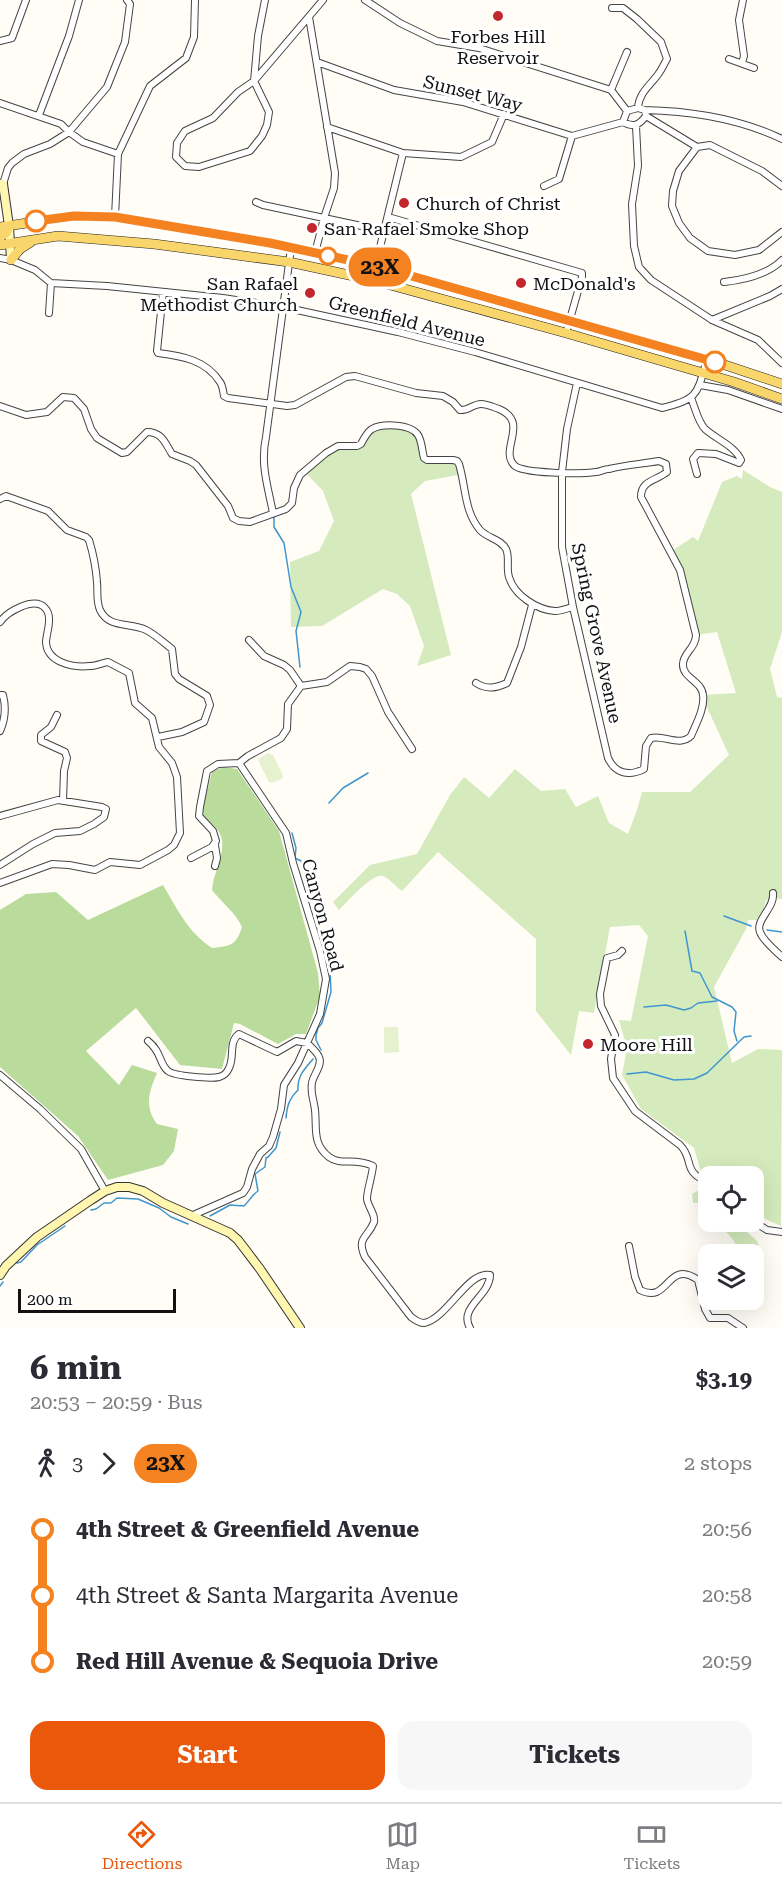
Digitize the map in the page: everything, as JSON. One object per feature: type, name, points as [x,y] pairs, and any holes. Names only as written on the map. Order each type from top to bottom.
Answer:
[{"type":"main road","points":[[0,237],[6,233],[4,226],[74,216],[115,217],[252,240],[376,266],[706,359],[782,384]]},
{"type":"main road","points":[[0,245],[58,236],[154,244],[289,262],[372,280],[566,333],[734,382],[782,399]]},
{"type":"main road","points":[[11,260],[20,249],[34,240]]},
{"type":"street","points":[[0,41],[12,38],[26,0]]},
{"type":"street","points":[[39,115],[69,36],[79,0]]},
{"type":"street","points":[[11,260],[11,243],[4,226],[1,183],[8,168],[24,154],[50,144],[69,132],[106,87],[125,42],[130,4],[127,0]]},
{"type":"street","points":[[115,217],[118,154],[150,86],[186,58],[194,37],[195,0]]},
{"type":"street","points":[[265,0],[258,36],[254,81],[268,112],[267,125],[262,136],[250,151],[199,167],[185,166],[176,157],[177,143],[185,131],[213,118],[238,92],[254,81],[323,0]]},
{"type":"street","points":[[365,0],[400,23],[437,41],[479,48],[611,90],[627,111]]},
{"type":"street","points":[[742,63],[744,56],[739,20],[743,0]]},
{"type":"street","points":[[612,8],[623,8],[637,19],[661,42],[667,59],[659,75],[646,86],[638,101],[643,111],[698,147]]},
{"type":"street","points":[[309,17],[335,173],[334,188],[315,253]]},
{"type":"street","points":[[611,90],[627,52]]},
{"type":"street","points":[[729,59],[754,68]]},
{"type":"street","name":"Sunset Way","points":[[317,62],[394,90],[463,102],[572,136]]},
{"type":"street","points":[[0,103],[61,124],[83,142],[118,154]]},
{"type":"street","points":[[627,111],[668,110],[724,119],[765,131],[782,139]]},
{"type":"street","points":[[623,122],[627,111]]},
{"type":"street","points":[[643,111],[636,126],[638,166],[632,204],[634,246],[639,267],[651,280],[712,320],[758,340],[782,363]]},
{"type":"street","points":[[327,127],[403,153],[461,157],[492,142],[504,114]]},
{"type":"street","points":[[544,186],[559,179],[572,136],[623,122],[636,126]]},
{"type":"street","points":[[782,186],[762,171],[710,145],[698,147],[679,171],[673,191],[672,206],[679,223],[690,238],[708,251],[735,255],[759,250],[782,232]]},
{"type":"street","points":[[372,280],[403,153]]},
{"type":"street","points":[[256,202],[385,231]]},
{"type":"street","points":[[388,217],[578,270],[582,273],[582,277],[566,333]]},
{"type":"street","points":[[273,513],[262,458],[291,248]]},
{"type":"street","points":[[0,258],[35,270],[51,283],[49,313]]},
{"type":"street","points":[[724,282],[736,281],[766,272],[782,260]]},
{"type":"street","name":"Greenfield Avenue","points":[[51,283],[107,286],[223,298],[283,307],[398,332],[475,352],[662,408],[680,404],[691,398]]},
{"type":"street","points":[[712,320],[782,289]]},
{"type":"street","points":[[163,292],[156,346],[158,352],[185,357],[204,365],[220,381],[224,396],[228,398],[287,406],[300,403],[346,377],[355,376],[416,393],[443,396],[464,411],[481,404],[486,405],[503,411],[511,419],[514,426],[511,451],[514,465],[525,470],[562,472]]},
{"type":"street","points":[[697,474],[693,459],[698,453],[716,454],[739,463],[741,460],[733,449],[702,427],[691,398],[700,385],[706,359]]},
{"type":"street","name":"Spring Grove Avenue","points":[[562,472],[597,472],[659,461],[666,464],[667,472],[646,483],[642,488],[641,497],[680,570],[696,634],[694,645],[683,661],[684,670],[704,695],[703,707],[691,736],[685,741],[651,738],[646,746],[644,769],[637,772],[618,771],[608,758],[573,606],[562,547],[562,472],[567,429],[577,383]]},
{"type":"street","points":[[700,385],[728,390],[782,409]]},
{"type":"street","points":[[0,406],[26,415],[47,412],[63,397],[74,398],[84,410],[97,438],[122,453],[127,452],[147,432],[157,434],[162,437],[172,454],[196,465],[234,518],[250,522],[290,506],[300,475],[333,448],[361,444],[368,432],[378,427],[410,429],[419,437],[424,458],[453,460],[459,464],[465,501],[479,529],[506,548],[509,580],[515,590],[532,605],[555,611],[573,606]]},
{"type":"street","points":[[0,499],[6,496],[48,511],[67,530],[86,537],[92,549],[98,602],[105,617],[115,624],[145,629],[157,637],[172,650],[174,669],[179,679],[207,696],[210,705],[204,722],[182,732],[158,736]]},
{"type":"street","points":[[0,622],[14,610],[25,605],[37,604],[45,608],[49,616],[46,642],[50,654],[59,661],[69,665],[91,666],[108,662],[129,673],[132,677],[135,703],[152,718],[159,747],[172,763],[177,777],[180,833],[174,845],[140,864],[110,862],[95,870],[52,864],[0,883]]},
{"type":"street","points":[[476,682],[483,687],[491,688],[507,683],[521,647],[532,605]]},
{"type":"street","points":[[249,640],[264,656],[290,670],[302,686]]},
{"type":"street","points":[[215,866],[216,836],[200,816],[206,773],[215,765],[239,763],[281,738],[287,729],[288,704],[302,686],[327,682],[350,666],[366,669],[372,676],[405,742],[412,749]]},
{"type":"street","points":[[0,695],[3,695],[5,708],[0,731]]},
{"type":"street","points":[[57,715],[51,728],[41,735],[41,741],[65,752],[67,758],[63,801]]},
{"type":"street","name":"Canyon Road","points":[[191,1216],[243,1192],[247,1187],[252,1168],[273,1137],[281,1110],[284,1085],[298,1063],[320,1014],[326,979],[286,833],[239,763]]},
{"type":"street","points":[[0,816],[58,800],[106,809],[105,817],[94,824],[80,831],[63,831],[43,838],[0,865]]},
{"type":"street","points":[[191,858],[215,844]]},
{"type":"street","points":[[773,893],[771,906],[759,924],[758,930],[782,957]]},
{"type":"street","points":[[622,951],[618,955],[607,958],[600,994],[602,1006],[615,1035],[610,1059],[613,1078],[635,1111],[685,1150],[690,1170],[698,1177]]},
{"type":"street","points":[[148,1041],[156,1048],[165,1068],[173,1074],[213,1078],[224,1075],[231,1064],[233,1042],[239,1034],[277,1052],[296,1041],[308,1043],[319,1056],[320,1061],[311,1088],[315,1109],[315,1132],[320,1148],[336,1161],[357,1160],[373,1166],[367,1197],[374,1222],[362,1242],[365,1257],[411,1317],[418,1322],[425,1323],[451,1305],[464,1288],[481,1276],[490,1275],[489,1286],[469,1310],[466,1318],[470,1328]]},
{"type":"street","points":[[0,1075],[40,1109],[81,1149],[105,1191]]},
{"type":"street","points":[[0,1275],[6,1266],[37,1237],[105,1191],[117,1187],[129,1187],[143,1191],[230,1233],[238,1240],[300,1328]]},
{"type":"street","points":[[764,1228],[782,1232]]},
{"type":"street","points":[[629,1246],[640,1290],[647,1293],[660,1292],[675,1276],[689,1274],[698,1280],[705,1309],[710,1318],[728,1318],[743,1328]]},
{"type":"green space","points":[[388,426],[416,433],[424,458],[457,461],[458,475],[425,481],[411,494],[451,655],[417,666],[424,646],[410,606],[397,594],[383,589],[322,626],[291,627],[290,562],[319,551],[334,521],[323,491],[304,471],[338,446],[357,446],[368,432]]},
{"type":"green space","points":[[743,470],[782,492],[782,632],[770,669],[777,697],[782,698],[782,899],[766,900],[757,920],[748,920],[746,929],[714,987],[732,1063],[758,1049],[782,1050],[781,1226],[764,1218],[764,1166],[699,1166],[694,1148],[641,1109],[622,1075],[627,1048],[619,1020],[631,1021],[648,936],[639,925],[610,927],[594,1013],[579,1011],[571,1055],[536,1011],[536,939],[438,852],[402,891],[386,877],[379,876],[360,888],[339,910],[333,902],[370,865],[417,854],[450,795],[464,777],[489,798],[515,769],[541,791],[565,789],[576,807],[598,796],[609,823],[628,834],[642,792],[690,792],[729,755],[703,695],[736,693],[717,632],[696,635],[680,570],[670,552],[693,537],[698,541],[722,482],[737,476],[742,479]]},
{"type":"green space","points":[[268,753],[273,755],[283,776],[282,779],[272,783],[269,782],[258,760]]},
{"type":"green space","points":[[223,767],[237,769],[279,831],[318,973],[320,996],[306,1034],[296,1034],[278,1044],[234,1023],[222,1069],[180,1065],[136,1008],[86,1051],[119,1085],[132,1065],[157,1073],[150,1093],[150,1111],[157,1124],[178,1129],[174,1151],[163,1165],[108,1180],[78,1136],[0,1067],[0,910],[26,894],[56,892],[88,920],[163,885],[184,920],[203,941],[212,948],[232,944],[242,927],[233,913],[212,890],[222,843],[217,829],[203,815],[212,772]]},
{"type":"green space","points":[[384,1027],[398,1027],[399,1052],[384,1053]]},
{"type":"green space","points":[[698,1191],[698,1203],[693,1203],[692,1194]]},
{"type":"green space","points":[[726,1232],[747,1232],[758,1244],[735,1244]]},
{"type":"waterway","points":[[274,517],[274,527],[284,543],[291,587],[301,612],[296,631],[300,667]]},
{"type":"waterway","points":[[329,803],[343,788],[368,773]]},
{"type":"waterway","points":[[292,833],[296,848],[295,858],[301,861],[320,901],[322,913]]},
{"type":"waterway","points":[[724,916],[751,926]]},
{"type":"waterway","points":[[767,930],[782,932]]},
{"type":"waterway","points":[[685,931],[692,971],[700,973],[712,997],[732,1007],[736,1012],[734,1031],[737,1041]]},
{"type":"waterway","points":[[321,1050],[316,1035],[331,992],[330,971],[333,959],[330,953]]},
{"type":"waterway","points":[[644,1007],[666,1005],[684,1010],[698,1003],[717,1001]]},
{"type":"waterway","points":[[627,1074],[646,1072],[674,1080],[694,1079],[707,1073],[744,1037],[751,1036]]},
{"type":"waterway","points":[[286,1118],[289,1103],[298,1090],[300,1077],[313,1059]]},
{"type":"waterway","points":[[210,1216],[230,1205],[244,1206],[258,1191],[255,1174],[265,1167],[266,1158],[276,1148],[280,1132]]},
{"type":"waterway","points":[[91,1210],[104,1203],[111,1203],[117,1198],[138,1199],[188,1224]]},
{"type":"waterway","points":[[17,1263],[21,1262],[37,1245],[65,1226]]},
{"type":"waterway","points":[[0,1286],[3,1282]]},
{"type":"bus line","name":"23X","points":[[36,221],[74,216],[115,217],[270,243],[376,266],[715,362]]},
{"type":"place","name":"Forbes Hill Reservoir","points":[[498,16]]},
{"type":"place","name":"Church of Christ","points":[[404,203]]},
{"type":"place","name":"San Rafael Smoke Shop","points":[[312,228]]},
{"type":"place","name":"McDonald's","points":[[521,283]]},
{"type":"place","name":"San Rafael Methodist Church","points":[[310,293]]},
{"type":"place","name":"Moore Hill","points":[[588,1044]]}]
